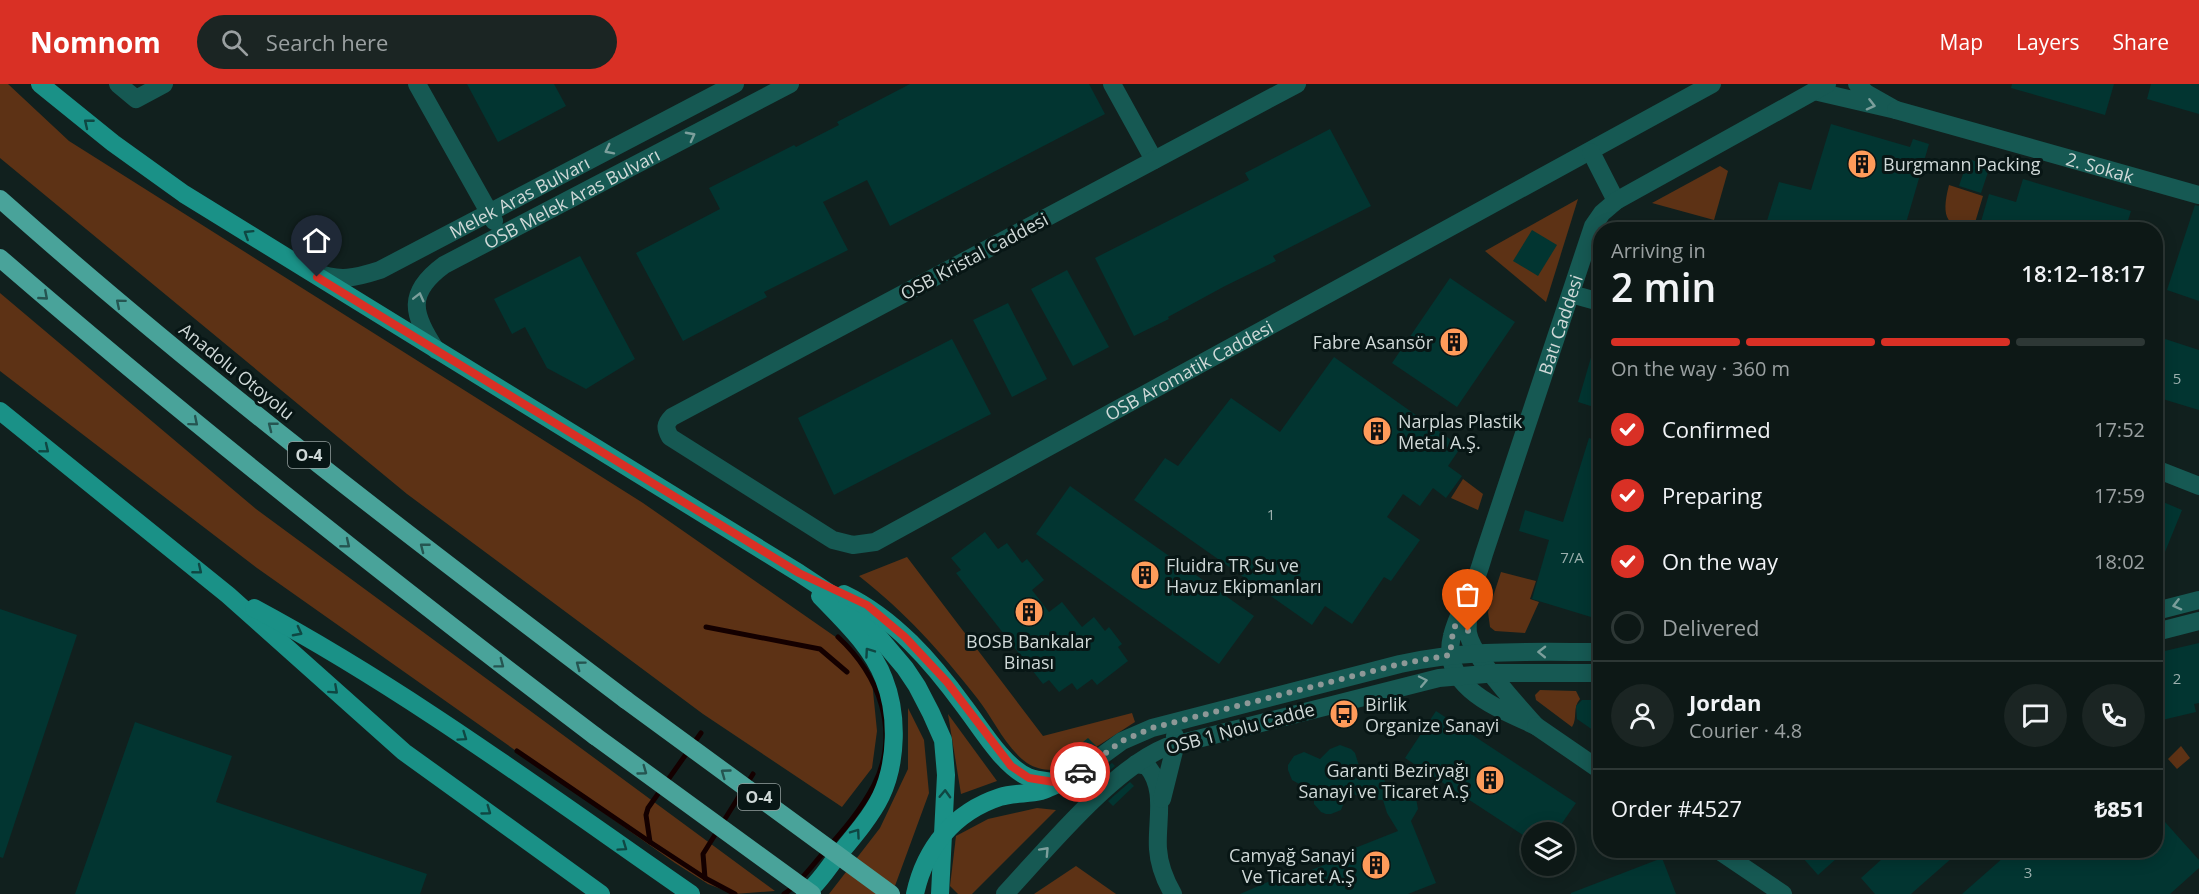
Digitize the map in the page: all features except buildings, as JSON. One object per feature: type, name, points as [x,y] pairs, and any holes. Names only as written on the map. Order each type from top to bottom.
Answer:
[{"type":"highway","name":"Anadolu Otoyolu","points":[[0,199],[186,358],[427,549],[626,700],[891,894]]},
{"type":"highway","name":"O-4","points":[[0,258],[264,478],[407,593],[595,736],[812,894]]},
{"type":"main road","points":[[40,84],[113,143],[166,181],[298,265],[799,573],[840,600],[867,623],[888,645],[917,686],[943,740],[946,775],[940,894]]},
{"type":"main road","points":[[0,411],[228,595],[404,752],[602,894]]},
{"type":"main road","points":[[799,573],[867,605],[905,637],[947,682],[1011,766],[1029,778],[1060,783]]},
{"type":"main road","points":[[799,573],[855,633],[872,656],[884,679],[891,705],[893,729],[892,751],[881,797],[851,840],[806,894]]},
{"type":"main road","points":[[228,595],[318,642],[433,716],[691,894]]},
{"type":"main road","name":"OSB 1 Nolu Cadde","points":[[915,894],[919,876],[928,855],[944,832],[959,818],[1001,796],[1041,791],[1060,783]]},
{"type":"street","points":[[118,84],[136,99],[164,84]]},
{"type":"street","points":[[417,84],[502,234]]},
{"type":"street","name":"Melek Aras Bulvarı","points":[[298,265],[326,276],[351,279],[380,270],[735,84]]},
{"type":"street","name":"OSB Melek Aras Bulvarı","points":[[436,350],[421,329],[417,309],[419,292],[428,277],[444,265],[502,234],[790,84]]},
{"type":"street","points":[[1112,84],[1155,160]]},
{"type":"street","name":"OSB Kristal Caddesi","points":[[670,437],[666,430],[667,422],[672,417],[1297,84]]},
{"type":"street","name":"OSB Aromatik Caddesi","points":[[670,437],[833,540],[853,545],[875,542],[1712,84]]},
{"type":"street","name":"2. Sokak","points":[[1857,84],[1866,93],[1896,110]]},
{"type":"street","name":"2. Sokak","points":[[1821,88],[2199,195]]},
{"type":"street","name":"Batı Caddesi","points":[[1596,222],[1616,201],[1821,88]]},
{"type":"street","points":[[1591,152],[1616,201]]},
{"type":"street","name":"Batı Caddesi","points":[[1453,666],[1453,631],[1474,582],[1593,226]]},
{"type":"street","points":[[1571,294],[1593,300]]},
{"type":"street","points":[[2163,472],[2199,486]]},
{"type":"street","name":"Batı Caddesi","points":[[1474,582],[1468,631],[1484,662]]},
{"type":"street","points":[[2163,609],[2199,600]]},
{"type":"street","points":[[2163,630],[2199,621]]},
{"type":"street","name":"OSB 1 Nolu Cadde","points":[[1060,783],[1070,779],[1129,737],[1162,725],[1400,664],[1453,666],[1593,653]]},
{"type":"street","points":[[1484,662],[1536,726]]},
{"type":"street","name":"OSB 1 Nolu Cadde","points":[[1005,894],[1088,806],[1152,752],[1176,743],[1419,682],[1453,666],[1484,662],[1593,672]]},
{"type":"street","points":[[1453,666],[1477,696],[1536,726],[1593,765]]},
{"type":"street","points":[[1159,806],[1176,743],[1173,732],[1162,725]]},
{"type":"street","points":[[1136,764],[1147,766],[1154,775],[1159,806],[1160,863],[1173,894]]},
{"type":"street","points":[[1730,858],[1783,894]]},
{"type":"shaded area","points":[[0,84],[8,84],[69,141],[643,503],[850,647],[872,681],[877,731],[872,768],[842,807],[703,714],[407,494],[0,158]]},
{"type":"shaded area","points":[[1720,166],[1728,171],[1714,220],[1652,203]]},
{"type":"shaded area","points":[[1949,185],[1983,196],[1975,222],[1949,221],[1945,207]]},
{"type":"shaded area","points":[[1578,199],[1546,302],[1485,251]]},
{"type":"shaded area","points":[[0,293],[256,509],[775,891],[734,894],[708,884],[675,863],[257,568],[0,371]]},
{"type":"shaded area","points":[[1463,479],[1483,494],[1478,510],[1451,498]]},
{"type":"shaded area","points":[[907,557],[1043,736],[1132,713],[1135,722],[1062,769],[1044,769],[1027,763],[1012,749],[977,698],[936,648],[907,618],[859,576]]},
{"type":"shaded area","points":[[1501,572],[1536,581],[1530,599],[1539,602],[1525,633],[1495,631],[1490,627],[1488,612]]},
{"type":"shaded area","points":[[1540,690],[1576,691],[1580,699],[1576,706],[1572,727],[1536,700],[1535,695]]},
{"type":"shaded area","points":[[908,708],[924,740],[929,793],[892,894],[829,894],[880,828],[908,769]]},
{"type":"shaded area","points":[[948,714],[997,781],[961,794]]},
{"type":"shaded area","points":[[2181,746],[2190,758],[2177,769],[2168,759]]},
{"type":"shaded area","points":[[1037,808],[1056,810],[972,894],[958,894],[950,886],[956,836],[988,819]]},
{"type":"shaded area","points":[[1076,866],[1116,894],[1034,894]]},
{"type":"waterway","points":[[706,627],[820,649],[847,672]]},
{"type":"waterway","points":[[784,894],[800,880],[851,820],[869,794],[882,765],[886,745],[882,705],[865,669],[838,637]]},
{"type":"waterway","points":[[650,842],[646,815],[648,808],[701,733]]},
{"type":"waterway","points":[[517,751],[650,842],[705,878],[735,894]]},
{"type":"waterway","points":[[705,878],[703,854],[753,774]]},
{"type":"way so far","points":[[1080,772],[1136,733],[1420,659],[1450,655],[1453,631],[1474,582],[1468,631]]},
{"type":"place","name":"Burgmann Packing","points":[[1862,164]]},
{"type":"place","name":"Fabre Asansör","points":[[1454,342]]},
{"type":"place","name":"Narplas Plastik Metal A.Ş.","points":[[1377,431]]},
{"type":"place","name":"Fluidra TR Su ve Havuz Ekipmanları","points":[[1145,575]]},
{"type":"place","name":"BOSB Bankalar Binası","points":[[1029,612]]},
{"type":"place","name":"Birlik Organize Sanayi","points":[[1344,714]]},
{"type":"place","name":"Garanti Beziryağı Sanayi ve Ticaret A.Ş","points":[[1490,780]]},
{"type":"place","name":"Camyağ Sanayi Ve Ticaret A.Ş","points":[[1376,865]]},
{"type":"route","points":[[317,277],[799,573],[867,605],[905,637],[947,682],[1011,766],[1029,778],[1060,783],[1080,772]]}]
